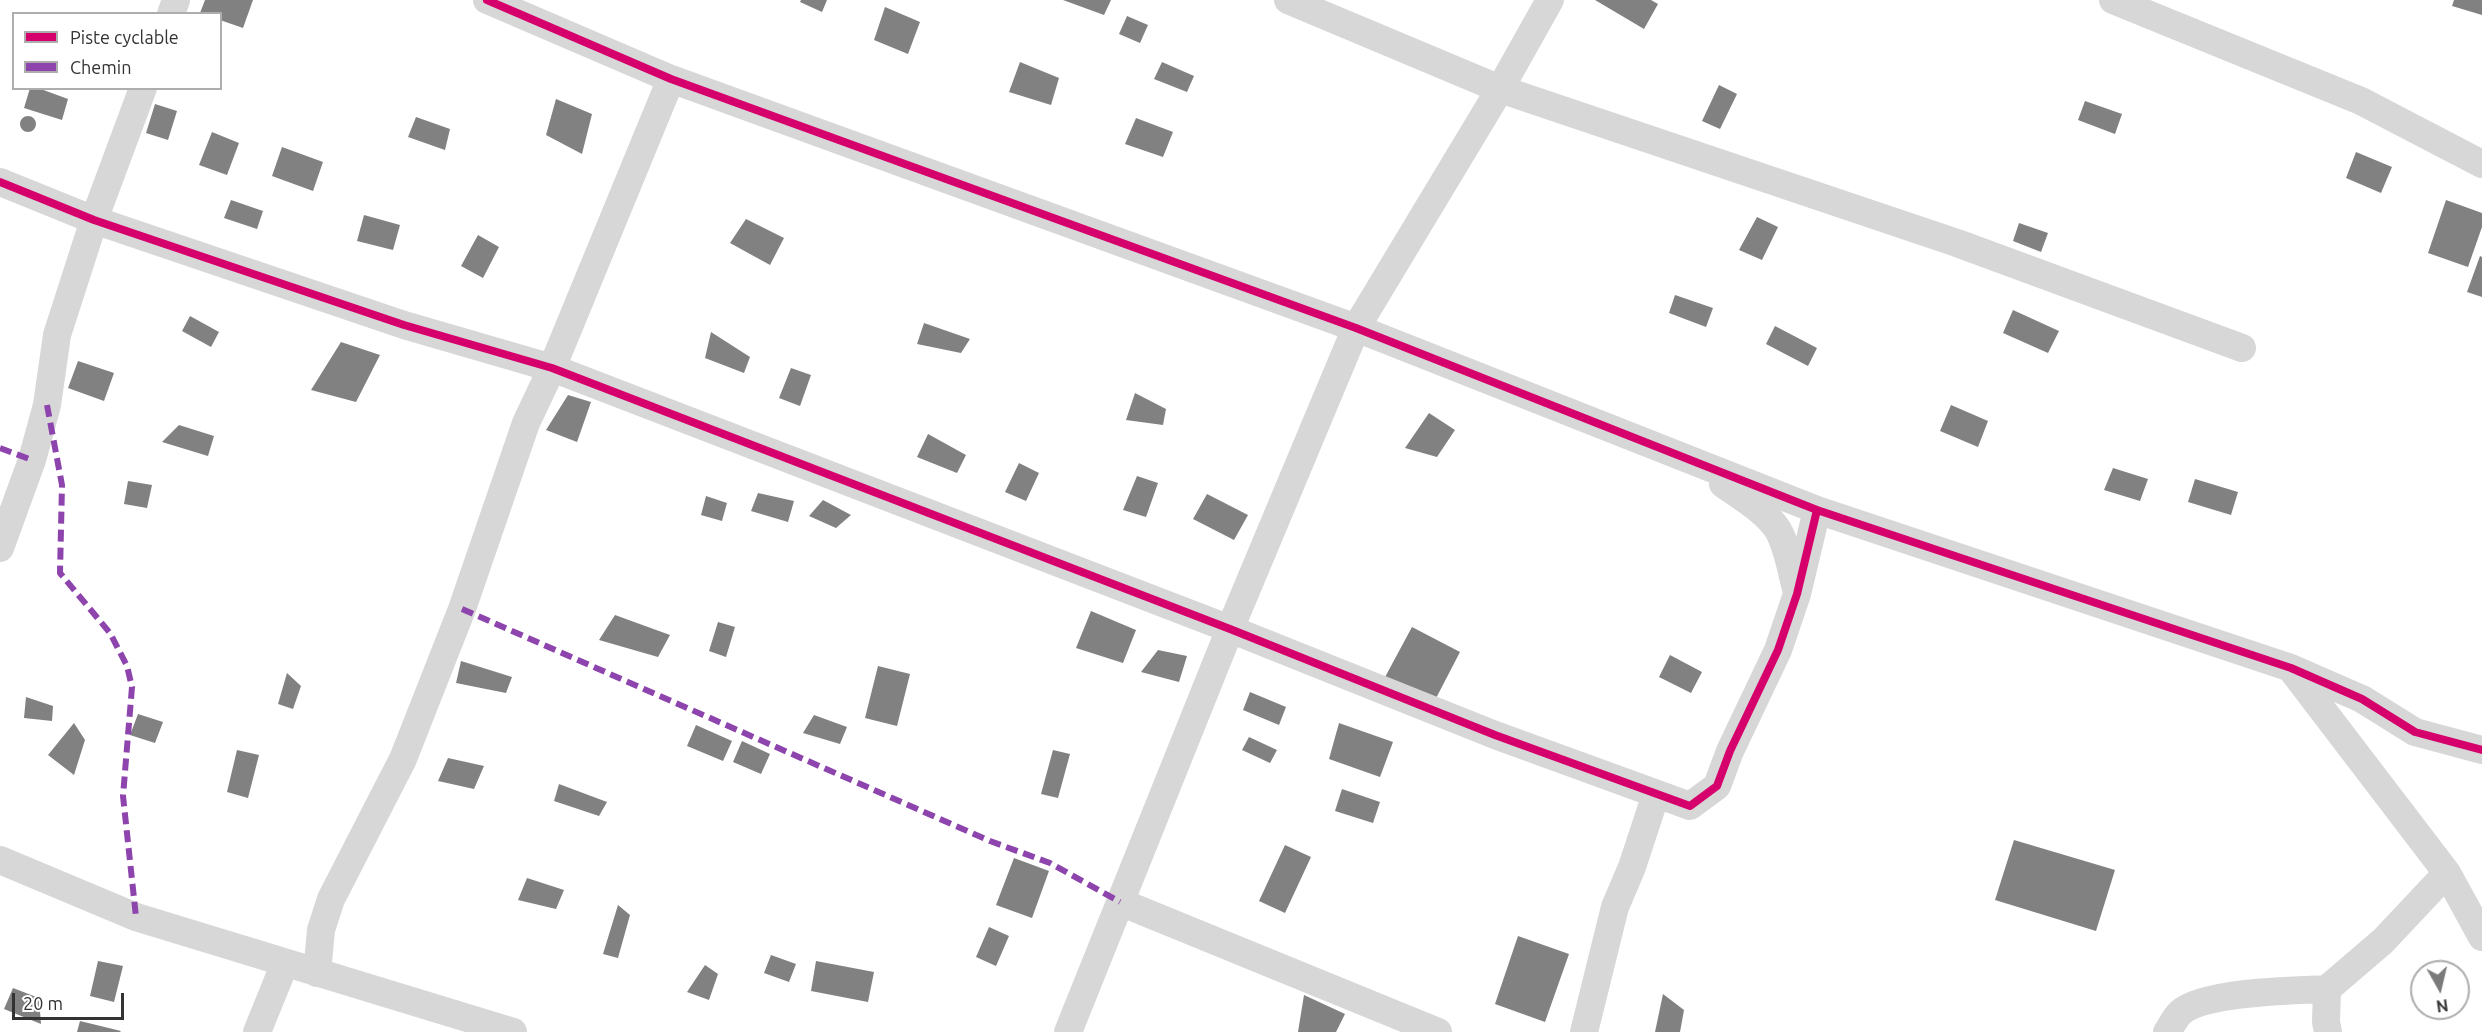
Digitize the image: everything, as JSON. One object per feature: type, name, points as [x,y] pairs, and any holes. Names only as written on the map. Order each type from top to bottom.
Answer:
[{"type":"street","points":[[487,0],[670,79],[1356,328],[1817,510],[2291,668],[2362,699],[2415,732],[2482,750]]},
{"type":"street","points":[[1288,0],[1500,89],[1957,243],[2242,348]]},
{"type":"street","points":[[1068,1032],[1230,629],[1356,328],[1500,89],[1550,0]]},
{"type":"street","points":[[2113,0],[2361,101],[2482,164]]},
{"type":"street","points":[[317,973],[321,930],[331,898],[403,759],[462,609],[526,423],[552,368],[670,79]]},
{"type":"street","points":[[0,548],[32,460],[47,405],[57,335],[94,220],[142,90]]},
{"type":"street","points":[[0,182],[94,220],[404,325],[552,368],[1230,629],[1495,735],[1690,806],[1717,786],[1730,751],[1778,650],[1797,594],[1817,510]]},
{"type":"street","points":[[1696,463],[1755,508],[1777,529],[1787,552],[1797,594]]},
{"type":"street","points":[[2291,668],[2447,873],[2482,937]]},
{"type":"street","points":[[1584,1032],[1615,907],[1632,867],[1656,794]]},
{"type":"street","points":[[0,860],[136,916],[513,1032]]},
{"type":"street","points":[[2166,1032],[2181,1011],[2211,1000],[2255,992],[2327,989],[2383,941],[2447,873]]},
{"type":"street","points":[[1120,902],[1438,1032]]},
{"type":"street","points":[[258,1032],[285,963]]},
{"type":"street","points":[[2327,989],[2328,1032]]},
{"type":"building","points":[[205,0],[253,0],[243,28],[222,21],[222,12],[200,12]]},
{"type":"building","points":[[801,0],[827,0],[822,12],[800,2]]},
{"type":"building","points":[[1063,0],[1111,0],[1104,15]]},
{"type":"building","points":[[1595,0],[1651,0],[1658,4],[1644,29]]},
{"type":"building","points":[[2454,0],[2482,0],[2482,15],[2452,6]]},
{"type":"building","points":[[885,7],[920,22],[908,54],[874,40]]},
{"type":"building","points":[[1127,16],[1148,25],[1140,43],[1119,34]]},
{"type":"building","points":[[1020,62],[1059,78],[1051,105],[1009,92]]},
{"type":"building","points":[[1162,62],[1194,76],[1187,92],[1154,79]]},
{"type":"building","points":[[1719,85],[1737,94],[1720,129],[1702,121]]},
{"type":"building","points":[[29,90],[43,90],[68,99],[62,120],[24,108]]},
{"type":"building","points":[[556,99],[592,114],[582,154],[546,135]]},
{"type":"building","points":[[2085,101],[2122,114],[2115,134],[2078,120]]},
{"type":"building","points":[[155,104],[177,111],[168,140],[146,133]]},
{"type":"building","points":[[28,116],[36,124],[28,132],[20,124]]},
{"type":"building","points":[[416,117],[450,129],[445,150],[408,137]]},
{"type":"building","points":[[1136,118],[1173,132],[1163,157],[1125,144]]},
{"type":"building","points":[[212,132],[239,143],[227,175],[199,165]]},
{"type":"building","points":[[282,147],[323,162],[313,191],[272,176]]},
{"type":"building","points":[[2356,152],[2392,167],[2381,193],[2346,178]]},
{"type":"building","points":[[231,200],[263,211],[257,229],[224,218]]},
{"type":"building","points":[[2446,200],[2482,213],[2482,227],[2468,267],[2428,253]]},
{"type":"building","points":[[364,215],[400,225],[393,250],[357,241]]},
{"type":"building","points":[[1757,217],[1778,227],[1762,260],[1739,250]]},
{"type":"building","points":[[746,219],[784,238],[770,265],[730,243]]},
{"type":"building","points":[[2019,223],[2048,233],[2041,252],[2013,241]]},
{"type":"building","points":[[478,235],[499,247],[483,278],[461,266]]},
{"type":"building","points":[[2480,256],[2482,257],[2482,297],[2467,292]]},
{"type":"building","points":[[1675,295],[1713,308],[1706,327],[1669,313]]},
{"type":"building","points":[[2013,310],[2059,331],[2048,353],[2003,333]]},
{"type":"building","points":[[190,316],[219,332],[211,347],[182,331]]},
{"type":"building","points":[[924,323],[970,339],[961,353],[917,344]]},
{"type":"building","points":[[1775,326],[1817,348],[1808,366],[1766,344]]},
{"type":"building","points":[[711,332],[750,357],[744,373],[705,358]]},
{"type":"building","points":[[341,342],[380,355],[356,402],[311,390]]},
{"type":"building","points":[[78,361],[114,373],[104,401],[68,388]]},
{"type":"building","points":[[791,368],[811,375],[800,406],[779,398]]},
{"type":"building","points":[[1135,393],[1166,409],[1163,425],[1126,420]]},
{"type":"building","points":[[568,395],[591,402],[577,442],[546,430]]},
{"type":"building","points":[[1951,405],[1988,421],[1978,447],[1940,431]]},
{"type":"building","points":[[1429,413],[1455,430],[1437,457],[1405,448]]},
{"type":"building","points":[[179,425],[214,436],[208,456],[162,442]]},
{"type":"building","points":[[928,434],[966,455],[957,473],[917,457]]},
{"type":"building","points":[[1019,463],[1039,473],[1026,501],[1005,492]]},
{"type":"building","points":[[2113,468],[2148,479],[2140,501],[2104,490]]},
{"type":"building","points":[[1137,476],[1158,483],[1146,517],[1123,510]]},
{"type":"building","points":[[2195,479],[2238,492],[2231,515],[2188,502]]},
{"type":"building","points":[[128,481],[152,485],[147,508],[124,504]]},
{"type":"building","points":[[758,493],[794,501],[788,522],[751,511]]},
{"type":"building","points":[[1207,494],[1248,515],[1234,540],[1193,519]]},
{"type":"building","points":[[706,496],[727,503],[722,521],[701,515]]},
{"type":"building","points":[[823,500],[851,515],[836,528],[809,516]]},
{"type":"building","points":[[1091,611],[1136,630],[1123,663],[1076,648]]},
{"type":"building","points":[[615,615],[670,635],[658,657],[599,640]]},
{"type":"building","points":[[718,622],[735,627],[726,657],[709,651]]},
{"type":"building","points":[[1412,627],[1460,652],[1433,704],[1384,679]]},
{"type":"building","points":[[1158,650],[1187,656],[1179,682],[1141,672]]},
{"type":"building","points":[[1670,655],[1702,672],[1691,693],[1659,677]]},
{"type":"building","points":[[461,661],[512,677],[506,693],[456,683]]},
{"type":"building","points":[[878,666],[910,674],[897,726],[865,718]]},
{"type":"building","points":[[287,673],[301,686],[293,709],[278,704]]},
{"type":"building","points":[[1250,692],[1286,707],[1279,725],[1243,710]]},
{"type":"building","points":[[26,697],[53,706],[52,721],[24,718]]},
{"type":"building","points":[[138,714],[163,722],[155,743],[130,735]]},
{"type":"building","points":[[814,715],[847,727],[840,744],[803,733]]},
{"type":"building","points":[[74,723],[85,740],[74,775],[48,755]]},
{"type":"building","points":[[1339,723],[1393,742],[1380,777],[1329,759]]},
{"type":"building","points":[[696,725],[732,741],[723,761],[687,746]]},
{"type":"building","points":[[1249,737],[1277,750],[1270,763],[1242,750]]},
{"type":"building","points":[[742,741],[770,754],[761,774],[733,762]]},
{"type":"building","points":[[237,750],[259,755],[248,798],[227,792]]},
{"type":"building","points":[[1053,750],[1070,754],[1058,798],[1041,794]]},
{"type":"building","points":[[448,758],[484,766],[474,789],[438,781]]},
{"type":"building","points":[[559,784],[607,802],[599,816],[554,801]]},
{"type":"building","points":[[1342,789],[1380,802],[1373,823],[1335,811]]},
{"type":"building","points":[[2014,840],[2115,870],[2096,931],[1995,900]]},
{"type":"building","points":[[1285,845],[1311,857],[1285,913],[1259,901]]},
{"type":"building","points":[[1014,858],[1049,871],[1032,918],[996,905]]},
{"type":"building","points":[[527,878],[564,890],[556,909],[518,900]]},
{"type":"building","points":[[618,905],[630,915],[618,958],[603,954]]},
{"type":"building","points":[[989,927],[1009,936],[996,966],[976,957]]},
{"type":"building","points":[[1518,936],[1569,954],[1545,1022],[1495,1004]]},
{"type":"building","points":[[771,955],[796,964],[789,982],[764,973]]},
{"type":"building","points":[[98,961],[123,966],[114,1002],[90,996]]},
{"type":"building","points":[[816,961],[874,972],[868,1002],[811,991]]},
{"type":"building","points":[[705,965],[718,974],[709,1000],[687,992]]},
{"type":"building","points":[[13,988],[39,998],[41,1024],[4,1009]]},
{"type":"building","points":[[1663,994],[1684,1010],[1680,1032],[1655,1032]]},
{"type":"building","points":[[1304,995],[1345,1014],[1336,1032],[1298,1032]]},
{"type":"building","points":[[80,1021],[121,1031],[77,1032]]},
{"type":"marked path","points":[[47,405],[62,485],[60,573],[110,633],[127,666],[132,687],[123,796],[136,917]]},
{"type":"marked path","points":[[0,448],[32,460]]},
{"type":"marked path","points":[[462,609],[990,841],[1050,863],[1120,902]]},
{"type":"cycle path","points":[[487,0],[671,79],[1356,328],[1817,510],[2291,668],[2362,699],[2415,732],[2482,750]]},
{"type":"cycle path","points":[[0,182],[94,220],[404,325],[552,368],[1230,629],[1495,735],[1690,806],[1717,786],[1730,751],[1778,650],[1797,594],[1817,510]]}]
